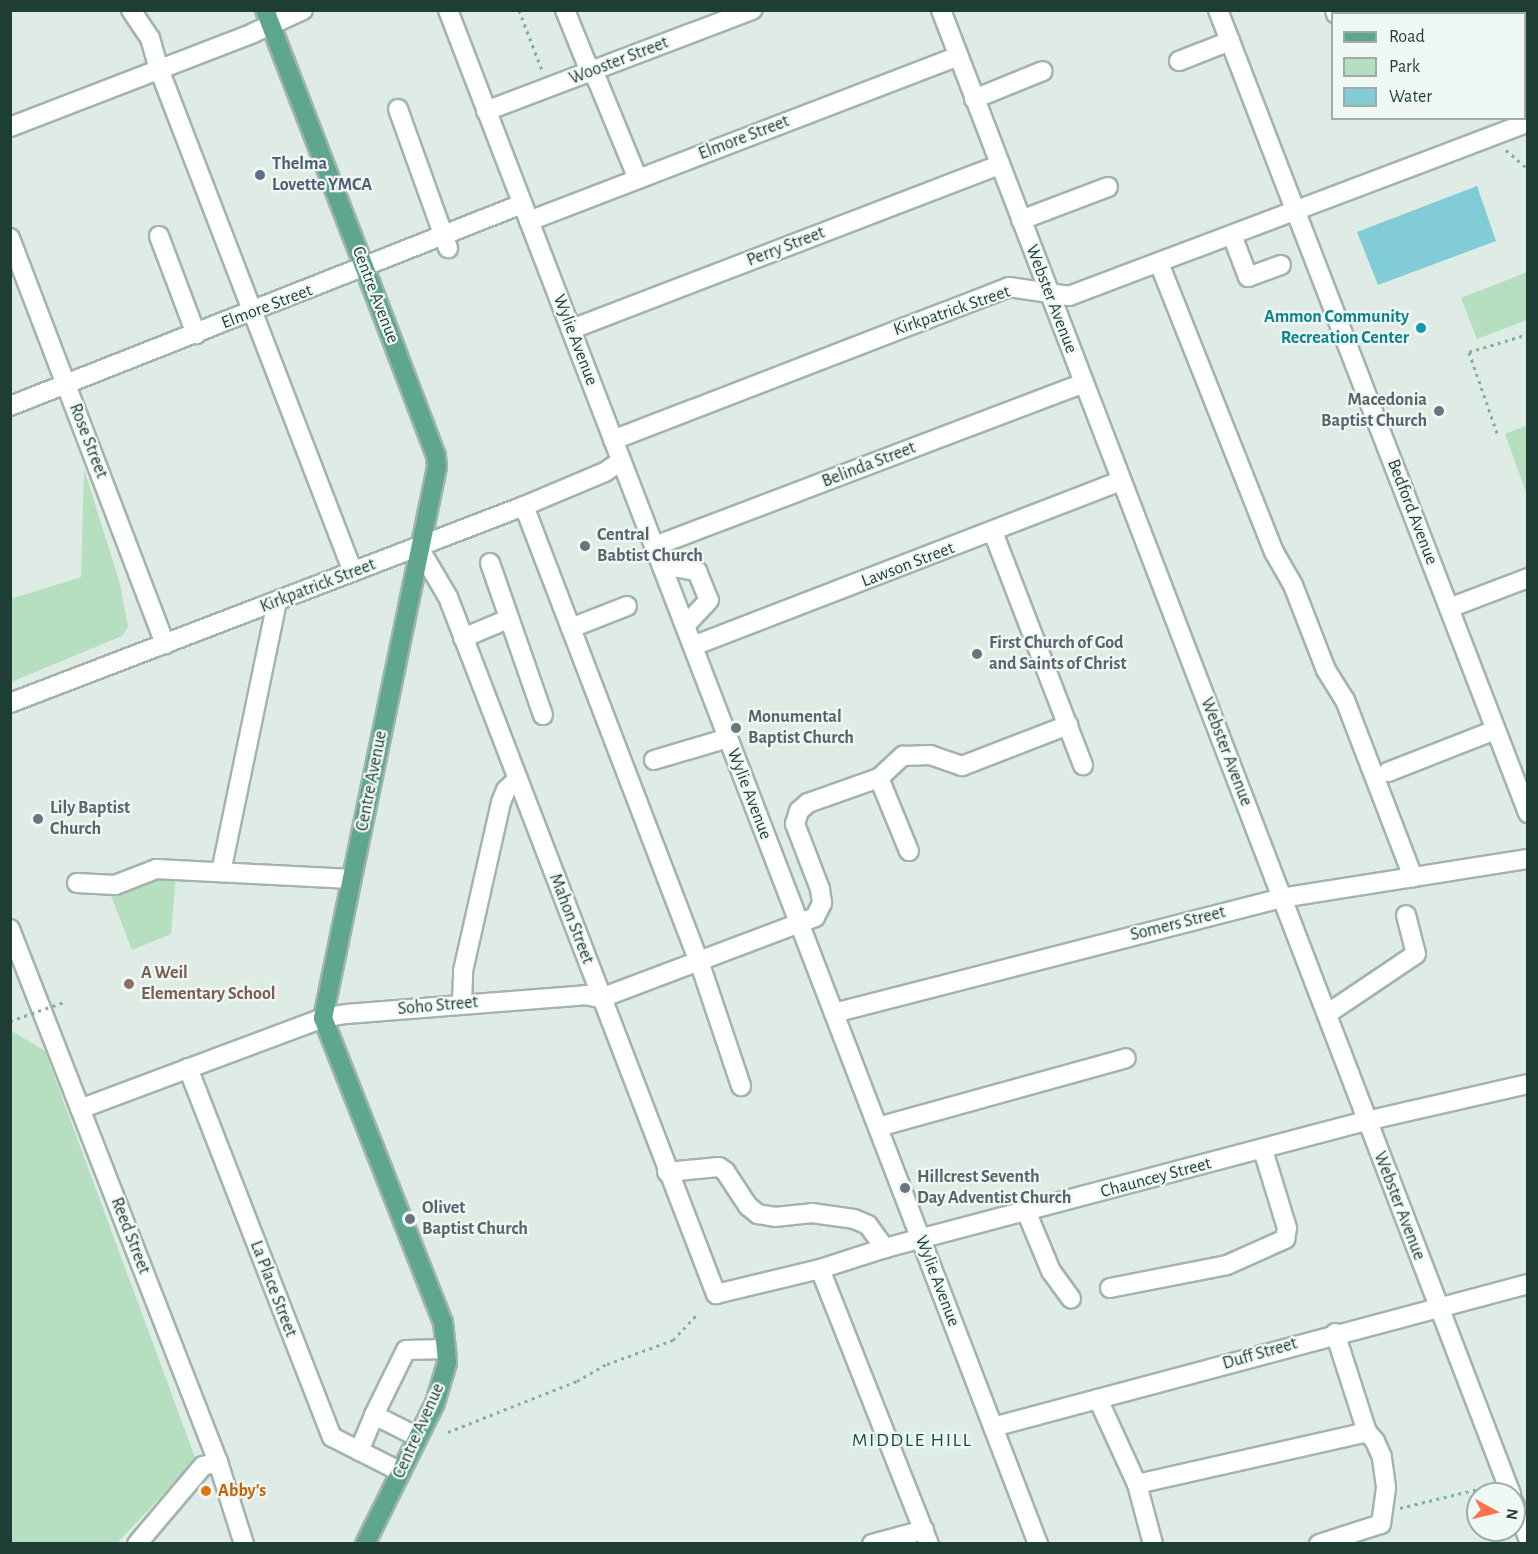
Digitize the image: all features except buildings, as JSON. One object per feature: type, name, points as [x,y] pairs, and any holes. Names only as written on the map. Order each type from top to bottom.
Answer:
[{"type":"main road","name":"Centre Avenue","points":[[268,17],[436,456],[436,474],[323,1018],[443,1322],[446,1349],[447,1363],[435,1402],[365,1544]]},
{"type":"street","points":[[131,10],[150,38],[159,69],[353,572]]},
{"type":"street","points":[[10,127],[159,69],[268,17],[303,10]]},
{"type":"street","name":"Wylie Avenue","points":[[448,10],[1038,1544]]},
{"type":"street","points":[[565,10],[638,179]]},
{"type":"street","name":"Wooster Street","points":[[486,111],[752,10]]},
{"type":"street","name":"Webster Avenue","points":[[941,10],[1506,1482]]},
{"type":"street","name":"Bedford Avenue","points":[[1218,10],[1527,813]]},
{"type":"street","points":[[1179,61],[1230,41]]},
{"type":"street","name":"Elmore Street","points":[[10,406],[364,267],[526,212],[638,179],[958,56]]},
{"type":"street","points":[[975,99],[1043,71]]},
{"type":"street","points":[[398,109],[446,241]]},
{"type":"street","name":"Kirkpatrick Street","points":[[613,440],[1009,287],[1070,296],[1527,123]]},
{"type":"street","name":"Perry Street","points":[[572,329],[1000,165]]},
{"type":"street","points":[[1021,220],[1108,187]]},
{"type":"street","points":[[1232,235],[1248,277],[1281,265]]},
{"type":"street","points":[[159,236],[196,334]]},
{"type":"street","name":"Rose Street","points":[[10,238],[165,644]]},
{"type":"street","points":[[1159,263],[1274,552],[1293,585],[1326,670],[1345,700],[1413,877]]},
{"type":"street","name":"Belinda Street","points":[[655,546],[1084,383]]},
{"type":"street","name":"Kirkpatrick Street","points":[[10,703],[419,548],[605,472],[621,461]]},
{"type":"street","name":"Lawson Street","points":[[693,646],[1121,481]]},
{"type":"street","points":[[524,506],[699,961],[741,1086]]},
{"type":"street","points":[[993,532],[1083,765]]},
{"type":"street","name":"Mahon Street","points":[[419,548],[448,597],[667,1172],[716,1294]]},
{"type":"street","points":[[490,563],[543,715]]},
{"type":"street","points":[[662,565],[698,572],[709,600],[685,626]]},
{"type":"street","points":[[1449,608],[1527,579]]},
{"type":"street","points":[[221,872],[278,601]]},
{"type":"street","points":[[571,628],[627,606]]},
{"type":"street","points":[[464,638],[508,619]]},
{"type":"street","points":[[909,851],[879,777],[903,756],[930,755],[962,766],[1068,725]]},
{"type":"street","points":[[1388,772],[1495,730]]},
{"type":"street","points":[[654,760],[728,738]]},
{"type":"street","name":"Soho Street","points":[[80,1109],[323,1018],[585,995],[601,998],[815,917],[822,903],[820,889],[795,824],[799,811],[808,803],[879,777]]},
{"type":"street","points":[[462,1004],[463,971],[501,802],[506,790],[518,779]]},
{"type":"street","name":"Somers Street","points":[[834,1013],[1281,898],[1527,859]]},
{"type":"street","points":[[77,883],[115,885],[156,869],[352,879]]},
{"type":"street","points":[[1327,1014],[1416,954],[1406,915]]},
{"type":"street","name":"Reed Street","points":[[10,929],[218,1462],[244,1544]]},
{"type":"street","points":[[878,1127],[1126,1058]]},
{"type":"street","name":"La Place Street","points":[[188,1068],[332,1437],[401,1472]]},
{"type":"street","name":"Chauncey Street","points":[[716,1294],[820,1269],[885,1248],[1366,1121],[1527,1084]]},
{"type":"street","points":[[1110,1288],[1164,1275],[1227,1265],[1285,1239],[1287,1228],[1263,1150]]},
{"type":"street","points":[[667,1172],[719,1167],[725,1171],[748,1206],[758,1214],[775,1217],[812,1213],[855,1219],[868,1225],[885,1248]]},
{"type":"street","points":[[1026,1211],[1051,1271],[1071,1299]]},
{"type":"street","points":[[820,1269],[927,1537],[872,1544]]},
{"type":"street","name":"Duff Street","points":[[993,1427],[1335,1333],[1527,1284]]},
{"type":"street","points":[[1320,1544],[1381,1524],[1386,1487],[1382,1457],[1375,1440],[1367,1432],[1335,1333]]},
{"type":"street","points":[[359,1451],[406,1350],[446,1349]]},
{"type":"street","points":[[1098,1399],[1137,1484],[1153,1544]]},
{"type":"street","points":[[374,1415],[418,1437]]},
{"type":"street","points":[[1137,1484],[1367,1432]]},
{"type":"street","points":[[137,1544],[203,1466],[218,1462]]},
{"type":"path","points":[[519,10],[544,77]]},
{"type":"path","points":[[1504,149],[1527,169]]},
{"type":"path","points":[[1497,432],[1469,352],[1527,334]]},
{"type":"path","points":[[10,1021],[67,1001]]},
{"type":"path","points":[[448,1432],[577,1381],[607,1364],[673,1340],[697,1314]]},
{"type":"path","points":[[1406,1506],[1466,1497]]},
{"type":"green space","points":[[1527,272],[1527,320],[1477,339],[1461,298]]},
{"type":"green space","points":[[1527,425],[1528,491],[1526,492],[1505,434]]},
{"type":"green space","points":[[84,469],[120,584],[128,627],[122,636],[11,682],[11,599],[81,577]]},
{"type":"green space","points":[[163,875],[176,876],[171,934],[132,950],[111,896]]},
{"type":"green space","points":[[10,1030],[45,1051],[196,1460],[117,1543],[11,1543]]},
{"type":"water","points":[[1477,186],[1496,241],[1378,285],[1357,232]]},
{"type":"place","name":"Thelma Lovette YMCA","points":[[260,175]]},
{"type":"place","name":"Ammon Community Recreation Center","points":[[1421,328]]},
{"type":"place","name":"Macedonia Baptist Church","points":[[1439,411]]},
{"type":"place","name":"Central Babtist Church","points":[[585,546]]},
{"type":"place","name":"First Church of God and Saints of Christ","points":[[977,654]]},
{"type":"place","name":"Monumental Baptist Church","points":[[736,728]]},
{"type":"place","name":"Lily Baptist Church","points":[[38,819]]},
{"type":"place","name":"A Weil Elementary School","points":[[129,984]]},
{"type":"place","name":"Hillcrest Seventh Day Adventist Church","points":[[905,1188]]},
{"type":"place","name":"Olivet Baptist Church","points":[[410,1219]]},
{"type":"place","name":"Abby's","points":[[206,1491]]},
{"type":"district","name":"MIDDLE HILL","points":[[912,1440]]}]
